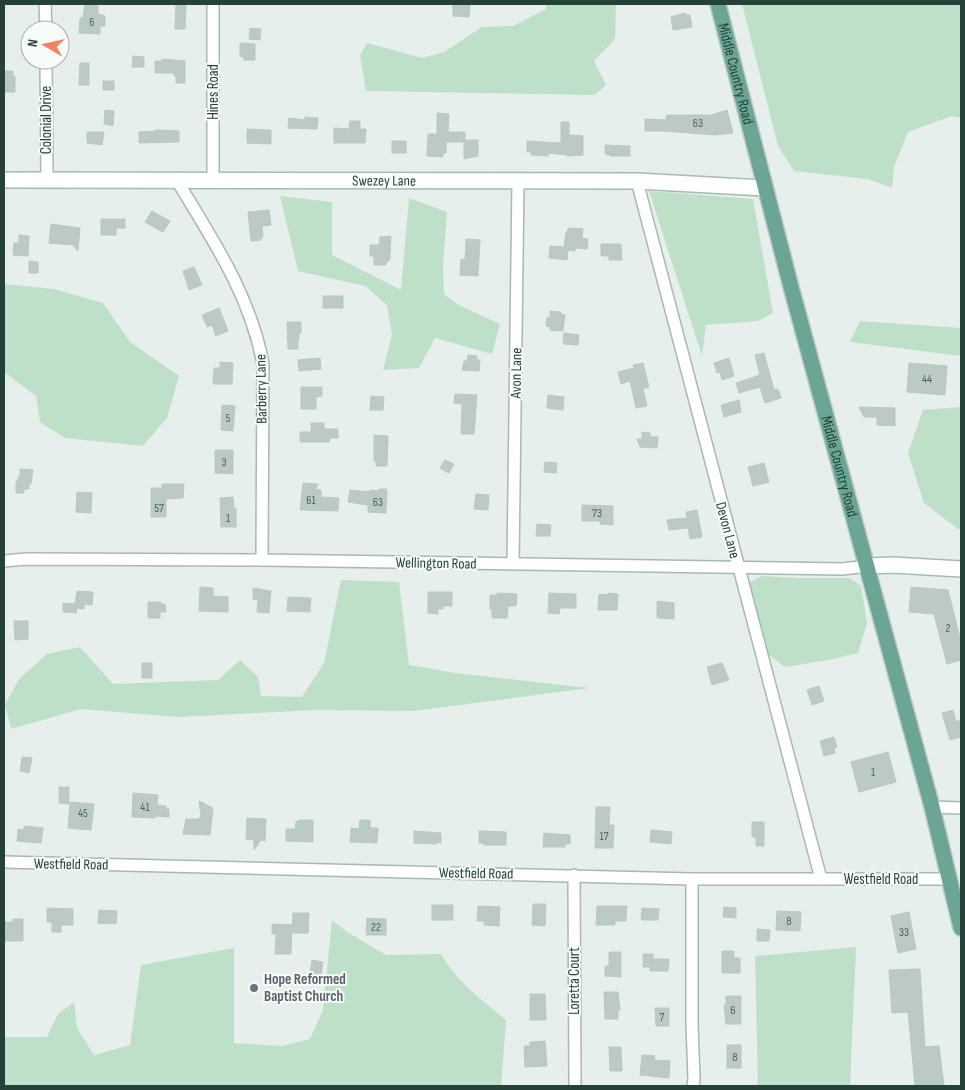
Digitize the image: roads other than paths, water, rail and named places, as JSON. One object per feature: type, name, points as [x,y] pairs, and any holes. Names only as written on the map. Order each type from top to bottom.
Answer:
[{"type":"main road","name":"Middle Country Road","points":[[718,4],[765,188],[932,807],[961,927]]},
{"type":"street","points":[[45,4],[46,20]]},
{"type":"street","name":"Hines Road","points":[[213,4],[213,180]]},
{"type":"street","name":"Colonial Drive","points":[[46,70],[47,180]]},
{"type":"street","name":"Barberry Lane","points":[[176,179],[230,272],[247,307],[259,341],[263,372],[261,450],[262,560]]},
{"type":"street","name":"Swezey Lane","points":[[4,180],[637,181],[765,188]]},
{"type":"street","name":"Avon Lane","points":[[513,564],[518,181]]},
{"type":"street","name":"Devon Lane","points":[[637,181],[821,879]]},
{"type":"street","name":"Wellington Road","points":[[4,561],[26,559],[262,560],[842,569],[868,566]]},
{"type":"street","points":[[868,566],[893,564],[961,569]]},
{"type":"street","points":[[932,807],[961,808]]},
{"type":"street","name":"Westfield Road","points":[[4,862],[692,878],[949,879]]},
{"type":"street","name":"Loretta Court","points":[[574,875],[575,1086]]},
{"type":"street","points":[[692,878],[694,1079],[692,1086]]},
{"type":"place","name":"Hope Reformed Baptist Church","points":[[254,988]]}]
